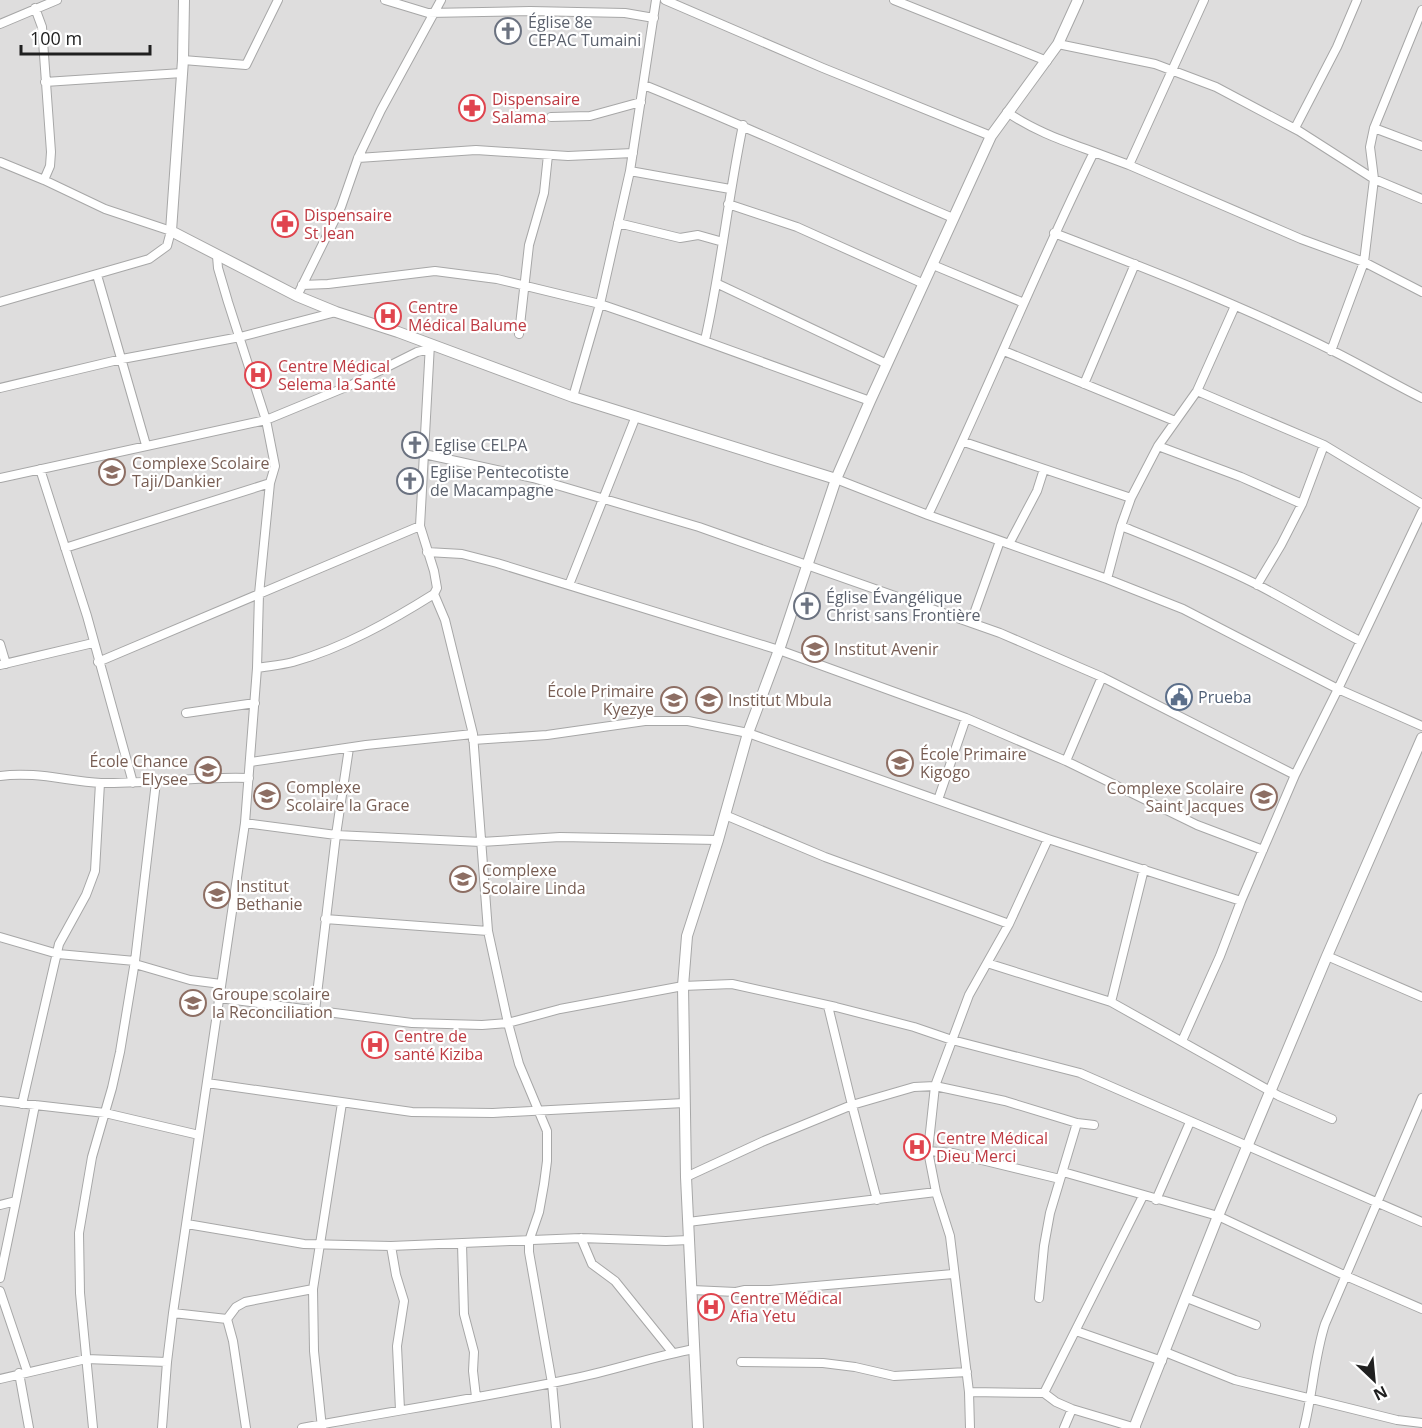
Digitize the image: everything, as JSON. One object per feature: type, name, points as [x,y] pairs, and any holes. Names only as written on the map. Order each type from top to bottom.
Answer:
[{"type":"street","points":[[0,24],[57,0]]},
{"type":"street","points":[[0,302],[149,259],[167,246],[171,231],[183,60],[184,0]]},
{"type":"street","points":[[183,60],[246,65],[249,63],[278,0]]},
{"type":"street","points":[[385,0],[422,12],[625,13],[654,18]]},
{"type":"street","points":[[297,296],[341,207],[358,158],[381,110],[441,0]]},
{"type":"street","points":[[573,397],[600,304],[630,171],[656,0]]},
{"type":"street","points":[[665,0],[823,68],[991,136]]},
{"type":"street","points":[[894,0],[1047,61]]},
{"type":"street","points":[[699,1428],[684,1103],[683,986],[687,936],[718,840],[748,733],[809,564],[836,479],[991,136],[1058,44],[1078,0]]},
{"type":"street","points":[[1129,165],[1204,0]]},
{"type":"street","points":[[1295,128],[1337,47],[1357,0]]},
{"type":"street","points":[[35,9],[42,27],[51,152],[50,166],[44,180]]},
{"type":"street","points":[[1331,351],[1364,262],[1374,179],[1370,147],[1374,128],[1422,10]]},
{"type":"street","points":[[1058,44],[1173,69],[1216,87],[1295,128],[1374,179],[1422,200]]},
{"type":"street","points":[[45,82],[182,73]]},
{"type":"street","points":[[644,85],[743,125],[952,218]]},
{"type":"street","points":[[551,117],[590,116],[641,102]]},
{"type":"street","points":[[1007,112],[1024,124],[1044,133],[1129,165],[1301,239],[1364,262],[1422,292]]},
{"type":"street","points":[[705,340],[718,284],[730,189],[743,125]]},
{"type":"street","points":[[1374,128],[1422,146]]},
{"type":"street","points":[[358,158],[476,150],[590,156],[633,153]]},
{"type":"street","points":[[928,515],[964,442],[1054,233],[1094,152]]},
{"type":"street","points":[[519,334],[529,245],[544,193],[548,155]]},
{"type":"street","points":[[0,162],[105,209],[171,231],[297,296],[336,312],[573,397],[836,479],[928,515],[1107,579],[1215,625],[1338,689],[1422,726]]},
{"type":"street","points":[[630,171],[730,189]]},
{"type":"street","points":[[728,204],[797,227],[924,284]]},
{"type":"street","points":[[618,223],[680,238],[698,235],[723,242]]},
{"type":"street","points":[[1054,233],[1136,264],[1235,306],[1331,351],[1422,398]]},
{"type":"street","points":[[162,1428],[173,1313],[245,823],[255,703],[259,594],[270,483],[275,466],[266,420],[218,268],[217,256]]},
{"type":"street","points":[[1084,384],[1136,264]]},
{"type":"street","points":[[933,265],[1024,303]]},
{"type":"street","points":[[302,285],[435,271],[497,279],[600,304],[870,401]]},
{"type":"street","points":[[97,275],[146,445]]},
{"type":"street","points":[[718,284],[887,364]]},
{"type":"street","points":[[1107,579],[1131,498],[1158,446],[1197,391],[1235,306]]},
{"type":"street","points":[[0,388],[122,359],[240,337],[336,312]]},
{"type":"street","points":[[0,478],[266,420],[351,385],[430,346]]},
{"type":"street","points":[[257,668],[312,657],[380,625],[434,594],[437,588],[436,580],[420,526],[430,346]]},
{"type":"street","points":[[1004,351],[1174,421]]},
{"type":"street","points":[[1197,391],[1324,445],[1422,504]]},
{"type":"street","points":[[569,585],[636,416]]},
{"type":"street","points":[[964,442],[1131,498]]},
{"type":"street","points":[[1257,585],[1302,504],[1324,445]]},
{"type":"street","points":[[1158,446],[1241,477],[1302,504]]},
{"type":"street","points":[[424,454],[507,472],[603,498],[809,564],[971,622],[1102,677],[1295,775]]},
{"type":"street","points":[[40,469],[133,783]]},
{"type":"street","points":[[971,622],[1005,542],[1037,491],[1044,470]]},
{"type":"street","points":[[65,548],[270,483]]},
{"type":"street","points":[[1182,1041],[1295,775],[1422,512]]},
{"type":"street","points":[[98,662],[420,526]]},
{"type":"street","points":[[1121,526],[1193,554],[1257,585],[1360,641]]},
{"type":"street","points":[[427,552],[462,554],[779,650],[966,718],[1066,761],[1197,825],[1263,850]]},
{"type":"street","points":[[434,594],[445,620],[473,737],[488,931],[519,1064],[547,1131],[547,1161],[539,1212],[529,1241],[529,1252],[552,1383],[556,1428]]},
{"type":"street","points":[[0,644],[3,664],[93,643]]},
{"type":"street","points":[[1066,761],[1102,677]]},
{"type":"street","points":[[186,713],[255,703]]},
{"type":"street","points":[[938,800],[966,718]]},
{"type":"street","points":[[251,762],[349,748],[473,737],[520,738],[645,721],[688,721],[748,733],[1048,839],[1241,901]]},
{"type":"street","points":[[969,1392],[1044,1393],[1056,1402],[1072,1409],[1135,1428],[1218,1216],[1327,956],[1422,738]]},
{"type":"street","points":[[315,1011],[325,919],[349,748]]},
{"type":"street","points":[[0,776],[35,775],[100,783],[249,778]]},
{"type":"street","points":[[93,1428],[80,1293],[79,1233],[92,1157],[118,1061],[135,963],[156,782]]},
{"type":"street","points":[[22,1104],[57,954],[64,934],[87,895],[95,871],[100,783]]},
{"type":"street","points":[[725,815],[825,857],[1009,924]]},
{"type":"street","points":[[245,823],[336,835],[481,842],[560,837],[718,840]]},
{"type":"street","points":[[970,1428],[967,1372],[950,1236],[936,1192],[928,1151],[935,1086],[969,995],[1009,924],[1048,839]]},
{"type":"street","points":[[1111,1002],[1144,869]]},
{"type":"street","points":[[325,919],[488,931]]},
{"type":"street","points":[[0,937],[57,954],[135,963],[190,980],[221,984]]},
{"type":"street","points":[[1327,956],[1422,997]]},
{"type":"street","points":[[987,963],[1111,1002],[1270,1091],[1332,1119]]},
{"type":"street","points":[[219,998],[412,1023],[453,1025],[508,1023],[560,1009],[683,986],[732,984],[914,1027],[952,1040],[1080,1073],[1422,1222]]},
{"type":"street","points":[[828,1006],[878,1200]]},
{"type":"street","points":[[207,1083],[412,1112],[539,1111],[684,1103]]},
{"type":"street","points":[[686,1177],[764,1141],[852,1105],[873,1097],[914,1087],[935,1086],[1005,1101],[1077,1123],[1094,1125]]},
{"type":"street","points":[[1304,1428],[1311,1400],[1320,1341],[1422,1098]]},
{"type":"street","points":[[0,1101],[105,1113],[199,1135]]},
{"type":"street","points":[[322,1426],[314,1351],[313,1289],[342,1103]]},
{"type":"street","points":[[0,1278],[35,1105]]},
{"type":"street","points":[[1156,1200],[1190,1122]]},
{"type":"street","points":[[1039,1298],[1047,1228],[1077,1123]]},
{"type":"street","points":[[928,1151],[953,1153],[1062,1176],[1218,1216],[1422,1309]]},
{"type":"street","points":[[688,1222],[936,1192]]},
{"type":"street","points":[[1044,1393],[1143,1196]]},
{"type":"street","points":[[0,1205],[16,1201]]},
{"type":"street","points":[[187,1224],[293,1243],[320,1244],[392,1246],[581,1238],[689,1240]]},
{"type":"street","points":[[581,1238],[592,1264],[615,1281],[673,1353]]},
{"type":"street","points":[[462,1244],[464,1314],[474,1352],[473,1371],[476,1397]]},
{"type":"street","points":[[392,1246],[396,1275],[404,1301],[397,1346],[400,1410]]},
{"type":"street","points":[[692,1290],[736,1292],[770,1290],[953,1274]]},
{"type":"street","points":[[227,1319],[236,1307],[245,1302],[313,1289]]},
{"type":"street","points":[[0,1291],[23,1372],[28,1428]]},
{"type":"street","points":[[1186,1298],[1256,1325]]},
{"type":"street","points":[[173,1313],[227,1319]]},
{"type":"street","points":[[227,1319],[233,1341],[246,1428]]},
{"type":"street","points":[[1076,1331],[1164,1356],[1235,1380],[1397,1420],[1422,1423]]},
{"type":"street","points":[[302,1428],[607,1372],[695,1349]]},
{"type":"street","points":[[0,1379],[86,1359],[167,1362]]},
{"type":"street","points":[[741,1362],[823,1363],[855,1367],[872,1373],[894,1376],[967,1372]]},
{"type":"street","points":[[1065,1428],[1072,1409]]},
{"type":"shaded area","points":[[0,0],[1422,0],[1422,1428],[0,1428]]},
{"type":"place","name":"Église 8e CEPAC Tumaini","points":[[508,31]]},
{"type":"place","name":"Dispensaire Salama","points":[[472,108]]},
{"type":"place","name":"Dispensaire St Jean","points":[[285,224]]},
{"type":"place","name":"Centre Médical Balume","points":[[388,316]]},
{"type":"place","name":"Centre Médical Selema la Santé","points":[[258,375]]},
{"type":"place","name":"Eglise CELPA","points":[[415,445]]},
{"type":"place","name":"Complexe Scolaire Taji/Dankier","points":[[112,472]]},
{"type":"place","name":"Eglise Pentecotiste de Macampagne","points":[[410,481]]},
{"type":"place","name":"Église Évangélique Christ sans Frontière","points":[[807,606]]},
{"type":"place","name":"Institut Avenir","points":[[815,649]]},
{"type":"place","name":"Prueba","points":[[1179,697]]},
{"type":"place","name":"École Primaire Kyezye","points":[[674,700]]},
{"type":"place","name":"Institut Mbula","points":[[709,700]]},
{"type":"place","name":"École Primaire Kigogo","points":[[900,763]]},
{"type":"place","name":"École Chance Elysee","points":[[208,770]]},
{"type":"place","name":"Complexe Scolaire la Grace","points":[[267,796]]},
{"type":"place","name":"Complexe Scolaire Saint Jacques","points":[[1264,797]]},
{"type":"place","name":"Complexe Scolaire Linda","points":[[463,879]]},
{"type":"place","name":"Institut Bethanie","points":[[217,895]]},
{"type":"place","name":"Groupe scolaire la Reconciliation","points":[[193,1003]]},
{"type":"place","name":"Centre de santé Kiziba","points":[[375,1045]]},
{"type":"place","name":"Centre Médical Dieu Merci","points":[[917,1147]]},
{"type":"place","name":"Centre Médical Afia Yetu","points":[[711,1307]]}]
